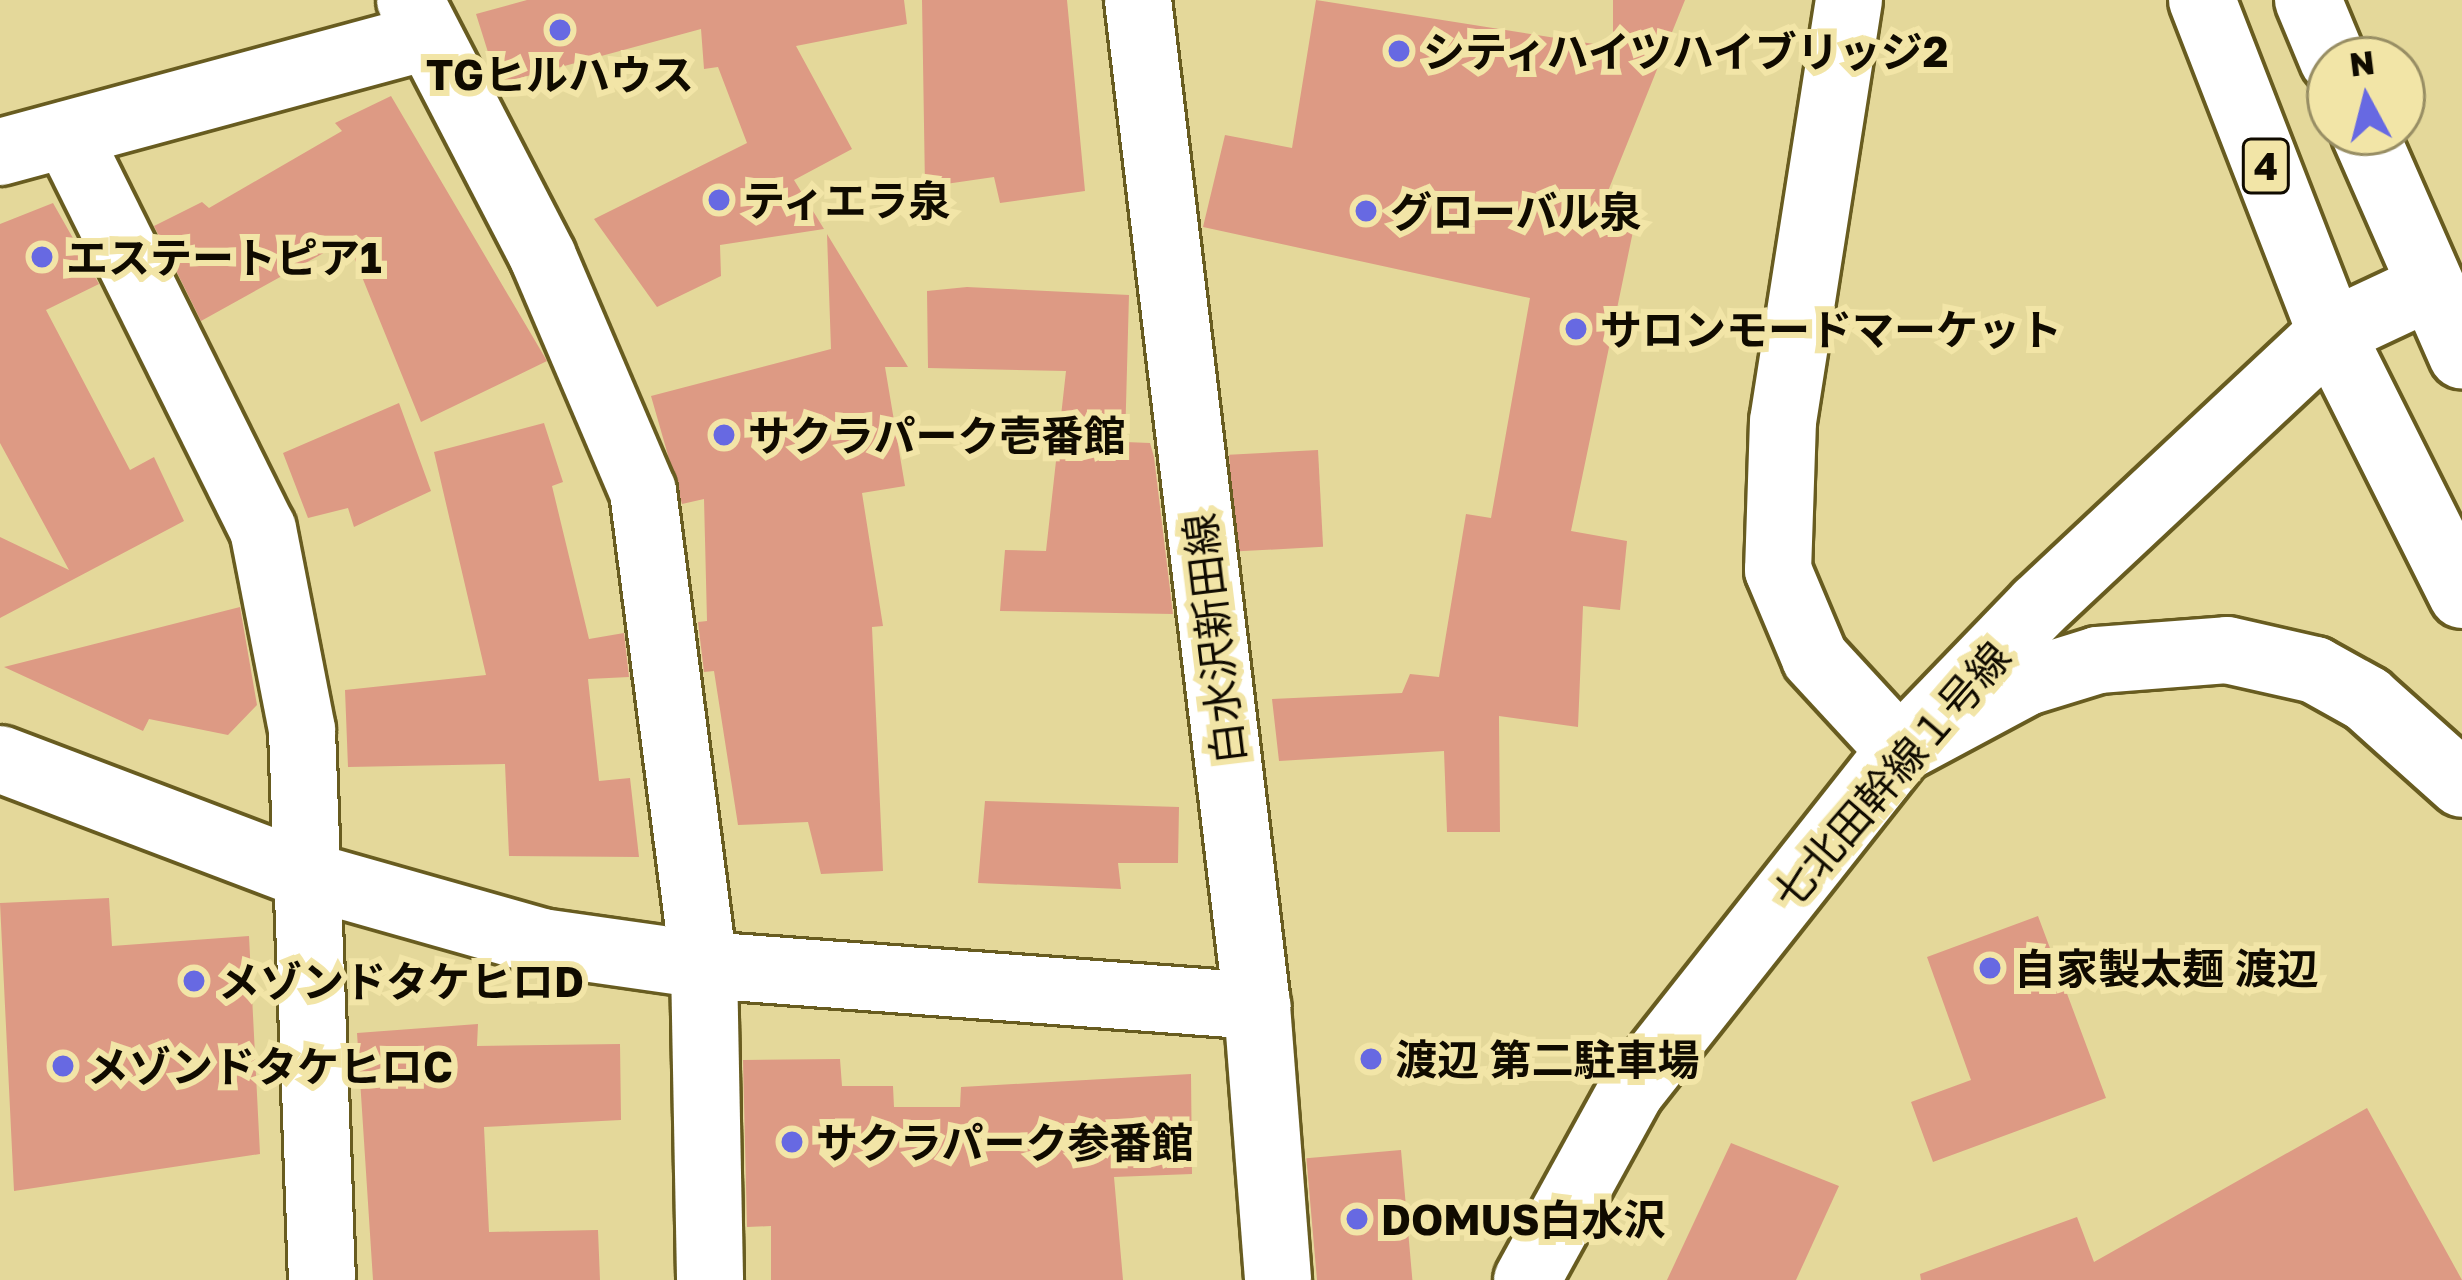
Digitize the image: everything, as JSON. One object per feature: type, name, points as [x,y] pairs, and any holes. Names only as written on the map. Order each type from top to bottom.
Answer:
[{"type":"main road","name":"白水沢新田線","points":[[1138,0],[1258,1006],[1278,1280]]},
{"type":"main road","points":[[1849,0],[1784,421],[1778,570],[1815,658],[1900,750],[2027,682],[2098,660],[2227,650],[2315,670],[2367,699],[2462,784]]},
{"type":"main road","name":"4","points":[[2202,0],[2331,333],[2462,595]]},
{"type":"main road","points":[[2308,0],[2323,36]]},
{"type":"main road","points":[[0,152],[67,135],[418,19],[543,257],[643,491],[704,965],[710,1280]]},
{"type":"main road","points":[[67,135],[263,529],[302,730],[302,874],[322,1280]]},
{"type":"main road","points":[[2374,156],[2462,355]]},
{"type":"main road","name":"七北田幹線１号線","points":[[1527,1280],[1631,1091],[1900,750],[2039,606],[2331,333],[2429,287]]},
{"type":"main road","points":[[0,759],[302,874],[542,942],[704,965],[1258,1006]]},
{"type":"building","points":[[527,0],[904,0],[907,24],[796,46],[852,149],[794,180],[824,229],[720,245],[721,276],[657,307],[594,219],[747,143],[718,67],[704,69],[701,29],[498,84],[476,14]]},
{"type":"building","points":[[922,0],[1067,0],[1085,191],[1000,203],[994,177],[925,187]]},
{"type":"building","points":[[1316,0],[1613,47],[1613,0],[1685,0],[1602,206],[1637,212],[1571,531],[1627,541],[1620,610],[1583,606],[1578,727],[1499,716],[1500,832],[1447,832],[1444,751],[1279,761],[1272,699],[1402,693],[1410,674],[1439,677],[1466,514],[1491,518],[1530,298],[1203,227],[1225,135],[1292,148]]},
{"type":"building","points":[[391,96],[547,361],[421,422],[347,240],[201,321],[154,226],[202,202],[209,208],[342,131],[335,123]]},
{"type":"building","points":[[53,203],[99,284],[46,310],[130,470],[154,457],[184,521],[0,618],[0,537],[69,570],[0,443],[0,224]]},
{"type":"building","points":[[827,234],[908,367],[885,367],[905,486],[862,493],[883,626],[872,627],[883,871],[821,874],[808,822],[738,825],[714,671],[704,672],[698,622],[707,621],[704,499],[682,504],[651,396],[831,349]]},
{"type":"building","points":[[967,287],[1129,295],[1125,442],[1150,443],[1154,457],[1173,614],[1000,611],[1005,550],[1046,551],[1066,371],[928,368],[927,291]]},
{"type":"building","points":[[399,403],[431,491],[354,527],[348,508],[308,518],[283,453]]},
{"type":"building","points":[[544,423],[563,482],[552,486],[589,639],[624,633],[629,677],[588,679],[599,781],[630,778],[639,857],[509,856],[505,764],[348,767],[345,690],[486,675],[434,452]]},
{"type":"building","points":[[1318,450],[1323,547],[1234,552],[1229,455]]},
{"type":"building","points":[[240,607],[257,705],[228,735],[149,719],[143,731],[4,667]]},
{"type":"building","points":[[985,801],[1179,807],[1178,863],[1118,863],[1121,889],[978,883]]},
{"type":"building","points":[[109,898],[112,946],[249,936],[260,1154],[14,1191],[0,903]]},
{"type":"building","points":[[2038,916],[2106,1098],[1933,1162],[1911,1102],[1971,1080],[1927,957]]},
{"type":"building","points":[[478,1024],[477,1046],[620,1044],[621,1120],[484,1127],[489,1232],[598,1230],[600,1280],[373,1280],[357,1033]]},
{"type":"building","points":[[840,1059],[842,1086],[893,1086],[894,1107],[960,1107],[961,1087],[1191,1074],[1192,1174],[1114,1177],[1123,1280],[771,1280],[771,1226],[747,1227],[743,1060]]},
{"type":"building","points":[[2367,1108],[2462,1280],[1921,1280],[1920,1274],[2077,1217],[2094,1262]]},
{"type":"building","points":[[1731,1143],[1839,1186],[1796,1280],[1667,1280]]},
{"type":"building","name":"DOMUS白水沢","points":[[1401,1150],[1412,1280],[1317,1280],[1306,1158]]},
{"type":"place","name":"TGヒルハウス","points":[[560,30]]},
{"type":"place","name":"シティハイツハイブリッジ2","points":[[1399,51]]},
{"type":"place","name":"ティエラ泉","points":[[719,200]]},
{"type":"place","name":"グローバル泉","points":[[1366,211]]},
{"type":"place","name":"エステートピア1","points":[[42,257]]},
{"type":"place","name":"サロンモードマーケット","points":[[1576,329]]},
{"type":"place","name":"サクラパーク壱番館","points":[[724,435]]},
{"type":"place","name":"自家製太麺 渡辺","points":[[1990,968]]},
{"type":"place","name":"メゾンドタケヒロD","points":[[194,981]]},
{"type":"place","name":"渡辺 第二駐車場","points":[[1371,1059]]},
{"type":"place","name":"メゾンドタケヒロC","points":[[63,1066]]},
{"type":"place","name":"サクラパーク参番館","points":[[792,1142]]},
{"type":"place","name":"DOMUS白水沢","points":[[1357,1219]]}]
